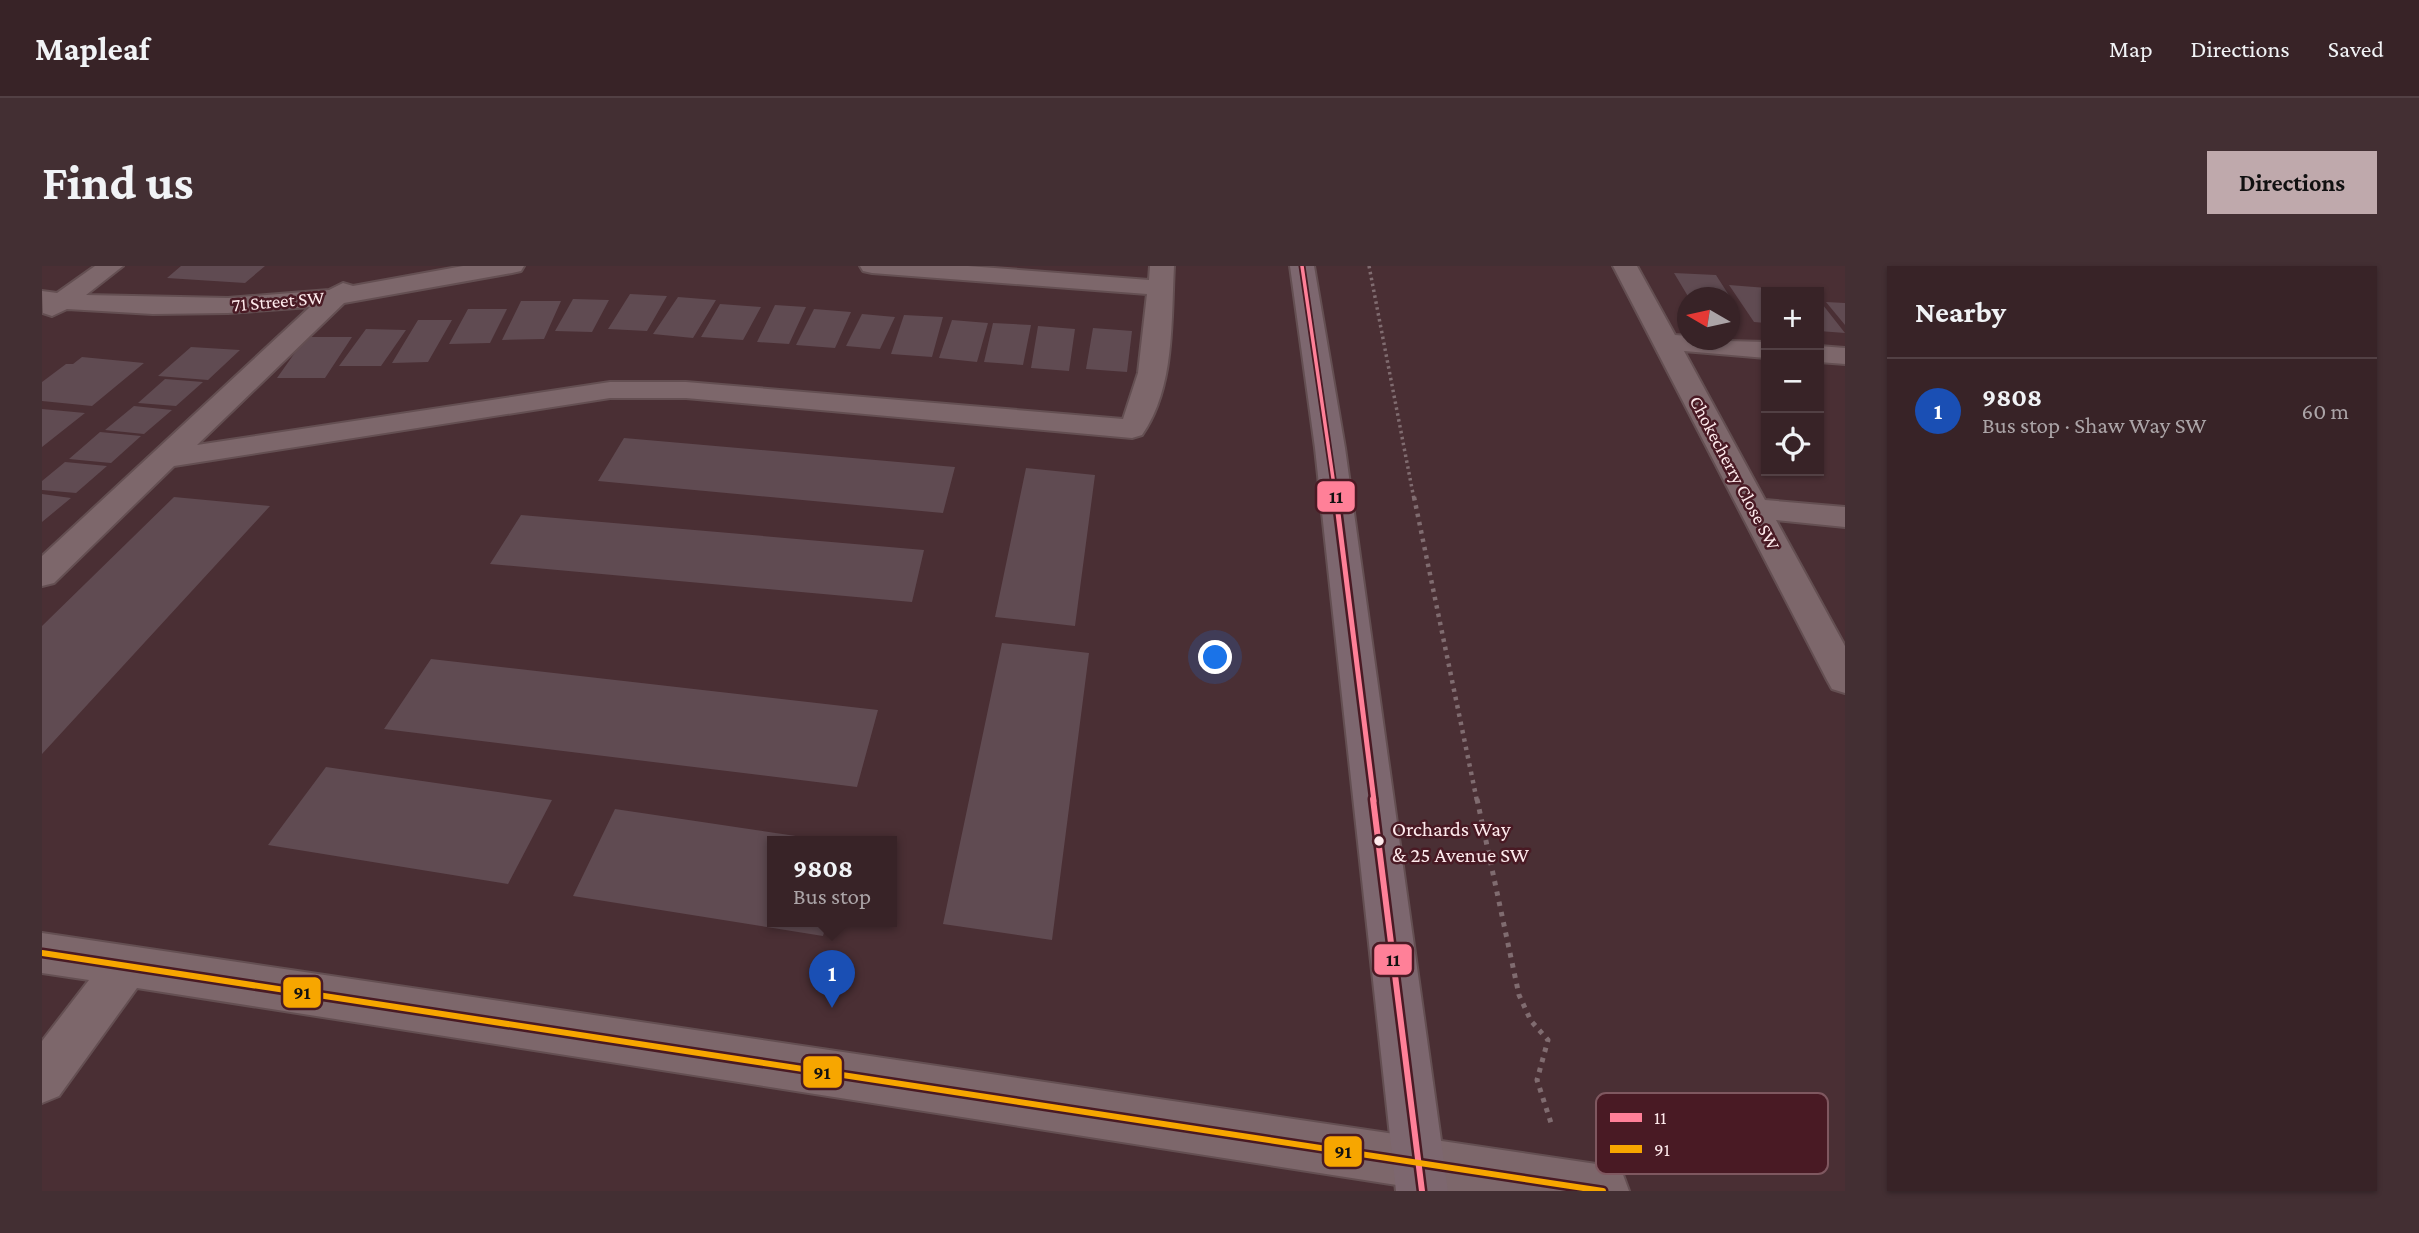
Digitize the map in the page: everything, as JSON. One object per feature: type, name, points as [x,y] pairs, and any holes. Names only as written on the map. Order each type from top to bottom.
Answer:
[{"type":"main road","points":[[1302,266],[1330,448],[1420,1176]]},
{"type":"street","points":[[49,305],[111,266]]},
{"type":"street","points":[[42,575],[368,266]]},
{"type":"street","name":"71 Street SW","points":[[49,305],[194,307],[336,296],[512,266]]},
{"type":"street","points":[[164,459],[610,390],[686,390],[1125,430],[1132,429],[1143,412],[1149,389],[1161,277],[872,266]]},
{"type":"street","name":"Chokecherry Close SW","points":[[1625,266],[1845,680]]},
{"type":"street","points":[[1666,342],[1761,350]]},
{"type":"street","points":[[1824,354],[1845,356]]},
{"type":"street","points":[[1754,509],[1845,517]]},
{"type":"street","points":[[42,953],[1420,1176],[1603,1191]]},
{"type":"street","points":[[42,1080],[127,965]]},
{"type":"path","points":[[1369,266],[1430,583],[1519,995],[1531,1021],[1548,1040],[1537,1080]]},
{"type":"building","points":[[181,266],[265,266],[245,283],[167,278]]},
{"type":"building","points":[[1674,273],[1716,275],[1724,287],[1682,287]]},
{"type":"building","points":[[1729,285],[1761,288],[1761,323],[1754,322],[1740,301],[1740,287]]},
{"type":"building","points":[[630,294],[667,296],[647,331],[608,329]]},
{"type":"building","points":[[678,297],[716,300],[693,338],[653,334]]},
{"type":"building","points":[[573,299],[609,300],[592,332],[555,331]]},
{"type":"building","points":[[521,301],[561,301],[544,339],[502,340]]},
{"type":"building","points":[[1826,302],[1845,303],[1845,325]]},
{"type":"building","points":[[720,304],[761,307],[743,340],[701,337]]},
{"type":"building","points":[[775,305],[806,307],[789,344],[757,342]]},
{"type":"building","points":[[1824,306],[1845,333],[1824,331]]},
{"type":"building","points":[[468,309],[507,309],[490,343],[449,344]]},
{"type":"building","points":[[814,309],[851,312],[835,348],[796,345]]},
{"type":"building","points":[[862,314],[895,317],[880,349],[846,346]]},
{"type":"building","points":[[904,315],[943,317],[932,357],[891,354]]},
{"type":"building","points":[[418,320],[452,320],[428,362],[392,363]]},
{"type":"building","points":[[952,320],[988,323],[977,362],[939,358]]},
{"type":"building","points":[[993,323],[1031,325],[1023,365],[984,362]]},
{"type":"building","points":[[1038,326],[1075,329],[1069,371],[1031,368]]},
{"type":"building","points":[[1093,328],[1132,331],[1127,372],[1086,369]]},
{"type":"building","points":[[366,329],[406,330],[381,366],[339,366]]},
{"type":"building","points":[[306,337],[352,337],[325,378],[277,378]]},
{"type":"building","points":[[191,347],[240,350],[208,380],[158,376]]},
{"type":"building","points":[[82,357],[144,363],[92,406],[42,401],[42,382],[66,364],[73,364]]},
{"type":"building","points":[[165,379],[203,382],[176,406],[138,403]]},
{"type":"building","points":[[134,406],[172,410],[144,434],[105,430]]},
{"type":"building","points":[[42,409],[85,413],[42,447]]},
{"type":"building","points":[[100,432],[141,436],[111,463],[69,459]]},
{"type":"building","points":[[624,438],[955,467],[943,513],[598,481]]},
{"type":"building","points":[[65,462],[107,466],[76,493],[42,490],[42,481]]},
{"type":"building","points":[[1026,468],[1095,475],[1075,626],[995,617]]},
{"type":"building","points":[[42,494],[71,498],[42,522]]},
{"type":"building","points":[[174,497],[270,506],[42,754],[42,626]]},
{"type":"building","points":[[521,515],[924,550],[912,602],[490,564]]},
{"type":"building","points":[[1002,643],[1089,653],[1052,940],[943,924]]},
{"type":"building","points":[[431,659],[878,710],[857,787],[384,729]]},
{"type":"building","points":[[326,767],[552,800],[508,884],[268,845]]},
{"type":"building","points":[[615,809],[796,836],[767,836],[767,927],[826,927],[823,936],[573,896]]},
{"type":"transit line","name":"11","points":[[1302,266],[1330,448],[1422,1191]]},
{"type":"transit line","name":"91","points":[[42,953],[1603,1191]]},
{"type":"place","name":"Orchards Way & 25 Avenue SW","points":[[1379,841]]},
{"type":"place","name":"9808","points":[[832,1008]]}]
